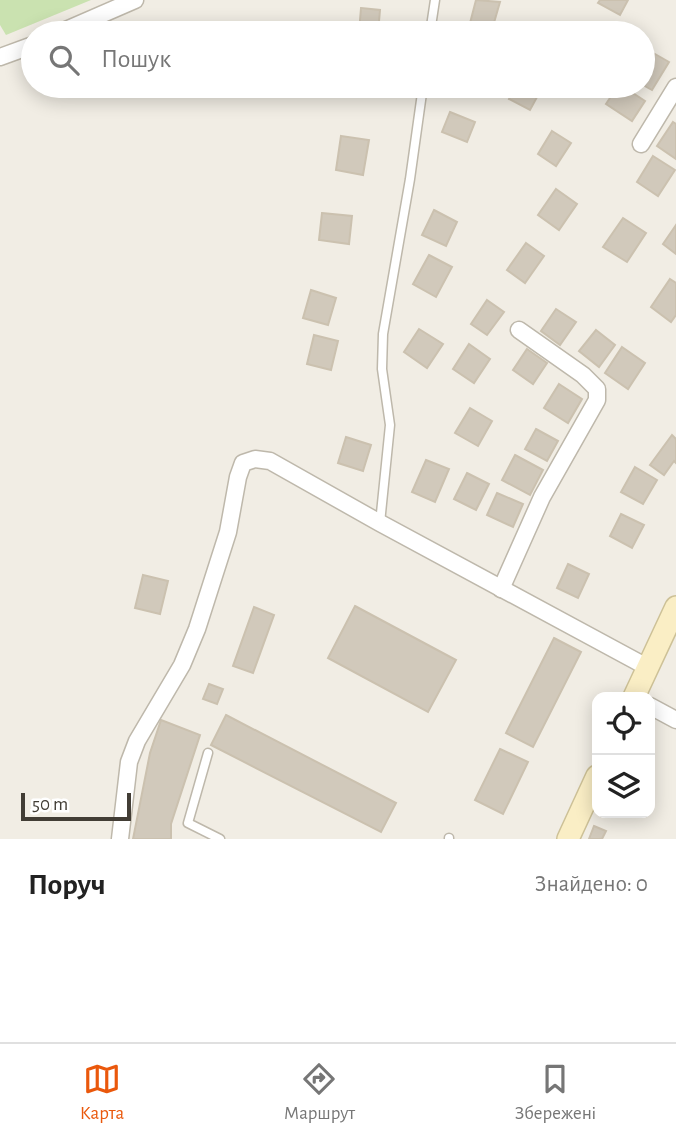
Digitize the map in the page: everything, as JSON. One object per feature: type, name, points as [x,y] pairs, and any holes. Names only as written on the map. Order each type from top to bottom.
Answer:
[{"type":"main road","points":[[636,692],[676,607]]},
{"type":"main road","points":[[568,839],[592,787]]},
{"type":"street","points":[[87,21],[135,0]]},
{"type":"street","points":[[0,57],[21,49]]},
{"type":"street","points":[[641,144],[676,87]]},
{"type":"street","points":[[501,589],[542,497],[597,400],[597,389],[583,375],[519,330]]},
{"type":"street","points":[[120,839],[129,762],[137,741],[183,665],[228,532],[237,477],[243,463],[255,459],[271,461],[647,667]]},
{"type":"street","points":[[655,709],[676,720]]},
{"type":"lane","points":[[432,21],[435,0]]},
{"type":"lane","points":[[380,523],[390,425],[382,369],[383,334],[421,98]]},
{"type":"lane","points":[[208,753],[188,823],[220,839]]},
{"type":"green space","points":[[0,0],[91,0],[40,21],[21,21],[21,29],[6,35],[0,25]]},
{"type":"building","points":[[476,0],[500,2],[494,21],[471,21]]},
{"type":"building","points":[[600,0],[628,0],[620,15],[598,3]]},
{"type":"building","points":[[361,8],[380,10],[379,21],[360,21]]},
{"type":"building","points":[[655,54],[669,62],[655,85]]},
{"type":"building","points":[[510,98],[536,98],[530,110]]},
{"type":"building","points":[[610,98],[640,98],[645,101],[632,121],[606,104]]},
{"type":"building","points":[[450,112],[475,122],[467,142],[442,132]]},
{"type":"building","points":[[673,122],[676,124],[676,159],[657,146]]},
{"type":"building","points":[[552,131],[571,143],[556,166],[538,154]]},
{"type":"building","points":[[341,136],[369,140],[363,175],[336,170]]},
{"type":"building","points":[[653,156],[675,170],[658,196],[637,182]]},
{"type":"building","points":[[556,189],[577,204],[559,230],[538,215]]},
{"type":"building","points":[[434,210],[457,222],[446,246],[422,235]]},
{"type":"building","points":[[322,213],[352,216],[349,244],[319,240]]},
{"type":"building","points":[[623,218],[646,233],[627,262],[603,247]]},
{"type":"building","points":[[676,225],[676,254],[663,244]]},
{"type":"building","points":[[526,243],[544,256],[525,283],[507,270]]},
{"type":"building","points":[[429,255],[452,267],[436,297],[413,284]]},
{"type":"building","points":[[670,279],[676,283],[676,315],[671,322],[651,307]]},
{"type":"building","points":[[311,290],[336,298],[328,325],[303,318]]},
{"type":"building","points":[[487,300],[504,312],[487,335],[471,324]]},
{"type":"building","points":[[556,309],[576,322],[560,345],[541,331]]},
{"type":"building","points":[[419,329],[443,344],[427,368],[404,352]]},
{"type":"building","points":[[596,330],[615,345],[599,367],[579,351]]},
{"type":"building","points":[[314,335],[338,341],[331,370],[307,364]]},
{"type":"building","points":[[469,344],[490,359],[474,383],[453,369]]},
{"type":"building","points":[[622,347],[645,363],[628,389],[605,373]]},
{"type":"building","points":[[527,349],[547,363],[533,384],[513,370]]},
{"type":"building","points":[[559,384],[582,399],[568,423],[544,408]]},
{"type":"building","points":[[470,408],[492,421],[478,446],[455,433]]},
{"type":"building","points":[[536,429],[558,441],[547,461],[525,449]]},
{"type":"building","points":[[672,435],[676,439],[676,463],[674,461],[664,475],[650,465]]},
{"type":"building","points":[[346,437],[371,445],[363,471],[338,463]]},
{"type":"building","points":[[515,455],[543,470],[530,495],[502,480]]},
{"type":"building","points":[[426,460],[449,469],[435,502],[412,492]]},
{"type":"building","points":[[635,467],[657,480],[643,504],[621,492]]},
{"type":"building","points":[[467,473],[489,484],[476,510],[454,499]]},
{"type":"building","points":[[497,493],[523,504],[513,527],[487,515]]},
{"type":"building","points":[[621,514],[644,525],[632,548],[610,536]]},
{"type":"building","points":[[568,564],[589,574],[578,598],[557,588]]},
{"type":"building","points":[[143,575],[168,581],[160,614],[135,608]]},
{"type":"building","points":[[355,606],[456,660],[428,712],[328,658]]},
{"type":"building","points":[[254,607],[274,615],[253,673],[233,666]]},
{"type":"building","points":[[554,638],[581,652],[533,747],[506,733]]},
{"type":"building","points":[[209,684],[223,689],[217,704],[203,699]]},
{"type":"building","points":[[226,715],[396,803],[381,832],[211,745]]},
{"type":"building","points":[[161,720],[200,735],[171,824],[171,839],[133,839],[150,753]]},
{"type":"building","points":[[500,749],[528,762],[503,814],[475,800]]},
{"type":"building","points":[[594,826],[606,831],[602,839],[589,839]]}]
